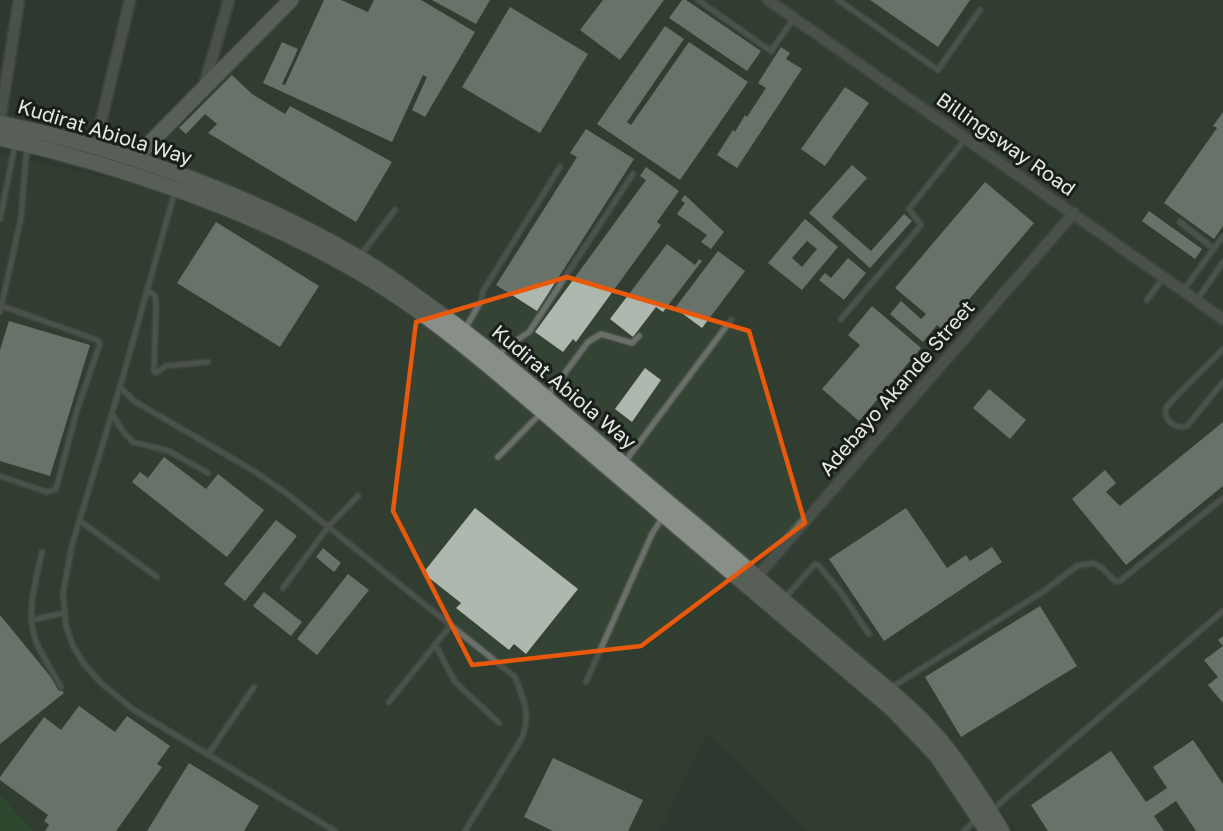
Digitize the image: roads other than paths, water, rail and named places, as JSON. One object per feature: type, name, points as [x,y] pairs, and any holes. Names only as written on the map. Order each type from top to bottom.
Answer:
[{"type":"main road","points":[[135,158],[291,0]]},
{"type":"main road","name":"Kudirat Abiola Way","points":[[0,121],[135,158],[199,182],[290,221],[359,257],[464,330],[498,357],[544,404],[663,516],[783,600],[933,732],[955,759],[984,815],[987,831]]},
{"type":"main road","name":"Kudirat Abiola Way","points":[[0,138],[175,189],[302,242],[354,270],[462,343],[623,464],[753,581],[921,738],[984,815],[1002,831]]},
{"type":"street","points":[[0,121],[19,0]]},
{"type":"street","points":[[95,147],[130,0]]},
{"type":"street","points":[[203,91],[229,0]]},
{"type":"street","name":"Billingsway Road","points":[[768,0],[1223,319]]},
{"type":"street","name":"Adebayo Akande Street","points":[[753,581],[1074,213]]},
{"type":"lane","points":[[698,0],[771,51],[774,50],[794,18]]},
{"type":"lane","points":[[838,0],[938,70],[980,10]]},
{"type":"lane","points":[[841,319],[921,225],[909,209],[966,138]]},
{"type":"lane","points":[[0,219],[21,143]]},
{"type":"lane","points":[[0,476],[47,492],[56,489],[77,410],[100,344],[97,340],[1,309],[21,218],[21,143]]},
{"type":"lane","points":[[464,330],[482,301],[483,291],[560,168]]},
{"type":"lane","points":[[498,357],[508,346],[529,332],[633,174]]},
{"type":"lane","points":[[175,189],[66,570],[63,593],[66,626],[73,646],[84,664],[102,684],[134,710],[335,831]]},
{"type":"lane","points":[[359,257],[394,210]]},
{"type":"lane","points":[[1180,222],[1214,249]]},
{"type":"lane","points":[[1183,291],[1223,236]]},
{"type":"lane","points":[[1197,300],[1223,262]]},
{"type":"lane","points":[[1147,300],[1164,277]]},
{"type":"lane","points":[[147,290],[155,296],[156,304],[154,370],[156,373],[166,366],[208,362]]},
{"type":"lane","points":[[623,464],[731,320]]},
{"type":"lane","points":[[498,457],[544,404],[588,342],[601,333],[632,343],[639,336]]},
{"type":"lane","points":[[1223,349],[1167,406],[1165,416],[1176,426],[1182,428],[1187,426],[1223,382]]},
{"type":"lane","points":[[120,387],[134,401],[254,471],[286,493],[515,677],[527,706],[527,724],[522,738],[465,831]]},
{"type":"lane","points":[[112,414],[124,433],[133,442],[169,451],[208,473]]},
{"type":"lane","points":[[283,588],[328,526],[358,496]]},
{"type":"lane","points":[[887,690],[1044,591],[1077,566],[1094,563],[1115,581],[1120,580],[1223,498]]},
{"type":"lane","points":[[586,682],[652,534],[663,516]]},
{"type":"lane","points":[[80,521],[157,577]]},
{"type":"lane","points":[[42,552],[32,620],[36,642],[61,687]]},
{"type":"lane","points":[[783,600],[815,564],[840,591],[869,634]]},
{"type":"lane","points":[[964,831],[1223,611]]},
{"type":"lane","points":[[32,620],[64,612]]},
{"type":"lane","points":[[389,702],[451,625]]},
{"type":"lane","points":[[435,644],[455,682],[499,723]]},
{"type":"lane","points":[[208,754],[254,687]]}]
